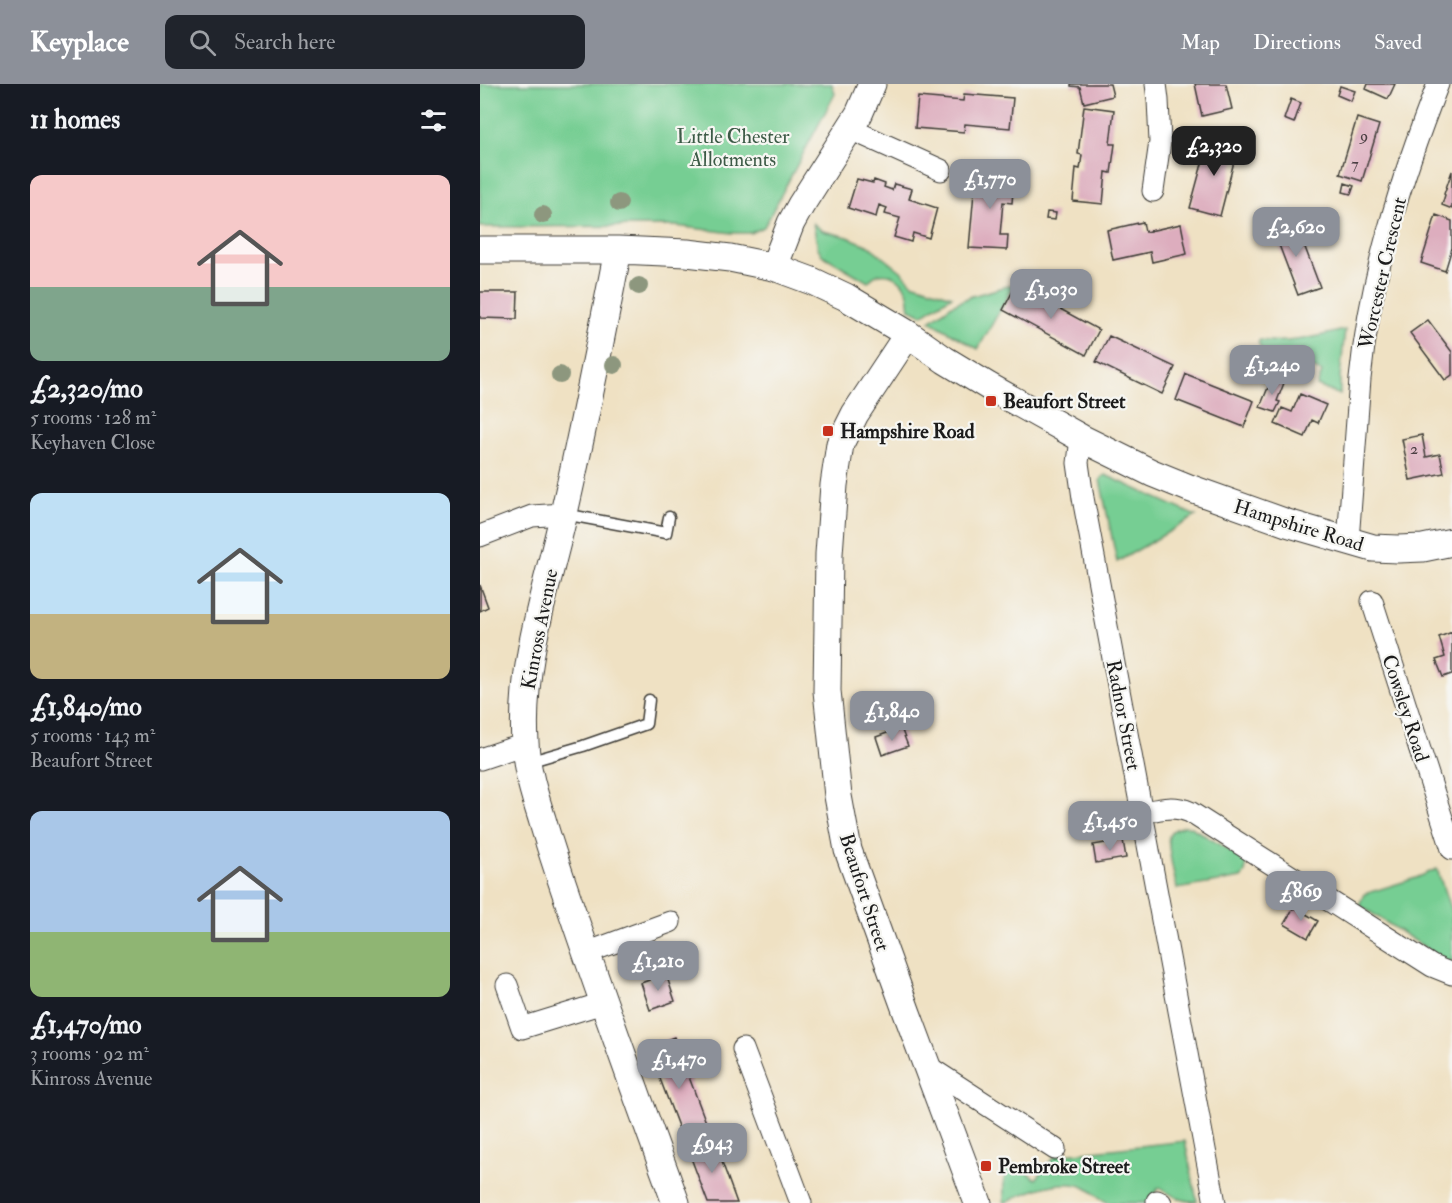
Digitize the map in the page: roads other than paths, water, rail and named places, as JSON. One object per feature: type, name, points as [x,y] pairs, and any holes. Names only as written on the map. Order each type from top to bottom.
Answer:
[{"type":"street","points":[[774,267],[791,223],[859,114],[872,84]]},
{"type":"street","points":[[1153,192],[1160,142],[1156,84]]},
{"type":"street","name":"Worcester Crescent","points":[[1348,541],[1360,379],[1372,298],[1410,161],[1438,84]]},
{"type":"street","points":[[850,129],[941,170]]},
{"type":"street","name":"Hampshire Road","points":[[480,250],[618,250],[730,258],[774,267],[834,291],[909,334],[945,360],[988,386],[1080,438],[1152,473],[1287,523],[1373,548],[1423,548],[1452,542]]},
{"type":"street","name":"Kinross Avenue","points":[[618,250],[564,514],[530,653],[525,700],[526,753],[535,795],[556,868],[676,1203]]},
{"type":"street","name":"Beaufort Street","points":[[909,334],[855,414],[840,444],[834,485],[829,554],[827,691],[838,796],[848,850],[978,1203]]},
{"type":"street","name":"Radnor Street","points":[[1080,438],[1079,473],[1215,1203]]},
{"type":"street","points":[[480,536],[532,516],[564,514]]},
{"type":"street","name":"Cowsley Road","points":[[1372,601],[1452,849]]},
{"type":"street","points":[[480,759],[526,753]]},
{"type":"street","points":[[1143,812],[1179,808],[1190,812],[1418,958],[1452,974]]},
{"type":"street","points":[[586,953],[670,922]]},
{"type":"street","points":[[507,985],[522,1028],[603,1003]]},
{"type":"street","points":[[743,1049],[801,1203]]},
{"type":"street","points":[[927,1066],[1054,1149]]},
{"type":"lane","points":[[564,514],[666,533],[669,517]]},
{"type":"lane","points":[[526,753],[646,724],[649,699]]},
{"type":"place","name":"Beaufort Street","points":[[991,401]]},
{"type":"place","name":"Hampshire Road","points":[[828,431]]},
{"type":"place","name":"Pembroke Street","points":[[986,1166]]},
{"type":"park label","name":"Little Chester Allotments","points":[[733,148]]}]
